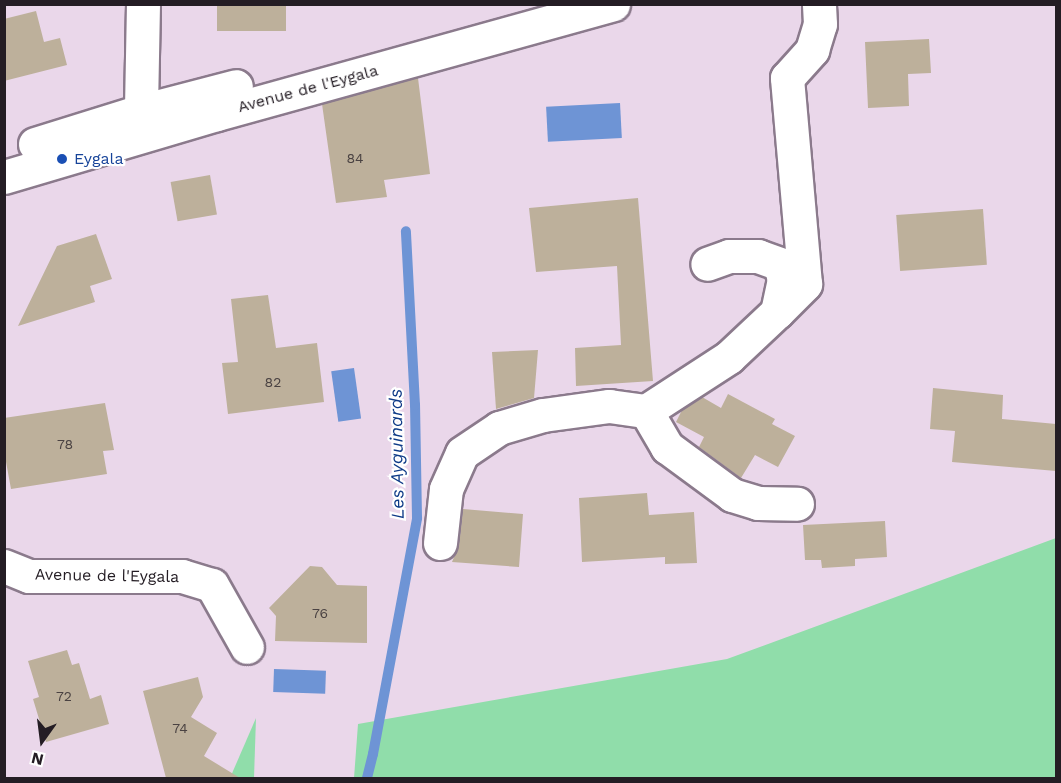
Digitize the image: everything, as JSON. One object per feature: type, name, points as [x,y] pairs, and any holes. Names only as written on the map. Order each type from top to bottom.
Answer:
[{"type":"street","points":[[142,4],[143,123]]},
{"type":"street","name":"Avenue de l'Eygala","points":[[4,177],[143,123],[539,4]]},
{"type":"street","points":[[440,543],[446,489],[462,453],[499,428],[543,415],[609,406],[646,411],[729,357],[805,284],[787,78],[812,50],[820,24],[819,4]]},
{"type":"street","name":"Avenue de l'Eygala","points":[[4,153],[143,123],[603,5]]},
{"type":"street","points":[[707,264],[729,256],[758,255],[780,264],[784,280],[777,312]]},
{"type":"street","points":[[646,411],[668,447],[732,495],[758,503],[796,504]]},
{"type":"street","name":"Avenue de l'Eygala","points":[[4,566],[29,576],[182,576],[212,585],[247,647]]},
{"type":"green space","points":[[1056,538],[1056,778],[354,778],[358,724],[727,659]]},
{"type":"green space","points":[[256,718],[254,778],[230,778]]},
{"type":"water","points":[[620,103],[622,138],[548,142],[546,107]]},
{"type":"water","points":[[354,368],[361,419],[338,422],[331,371]]},
{"type":"water","points":[[274,669],[326,671],[325,694],[273,692]]},
{"type":"building","points":[[217,4],[286,4],[286,31],[217,31]]},
{"type":"building","points":[[36,11],[44,42],[60,38],[67,65],[4,81],[4,19]]},
{"type":"building","points":[[929,39],[931,73],[908,74],[909,106],[868,108],[865,42]]},
{"type":"building","points":[[418,78],[430,174],[384,180],[387,197],[336,203],[322,104]]},
{"type":"building","points":[[210,175],[217,214],[178,221],[171,182]]},
{"type":"building","points":[[638,198],[653,381],[576,386],[575,348],[621,345],[617,266],[536,272],[529,208]]},
{"type":"building","points":[[983,209],[987,265],[900,271],[896,215]]},
{"type":"building","points":[[96,234],[112,279],[90,286],[95,302],[18,326],[57,246]]},
{"type":"building","points":[[268,295],[276,348],[317,343],[324,402],[228,414],[222,363],[238,362],[231,299]]},
{"type":"building","points":[[538,350],[534,398],[496,409],[492,352]]},
{"type":"building","points":[[933,388],[1003,395],[1002,419],[1056,424],[1056,471],[952,462],[955,431],[930,429]]},
{"type":"building","points":[[728,394],[775,419],[772,424],[795,436],[778,467],[755,455],[741,478],[699,447],[704,437],[676,422],[682,410],[702,397],[721,408]]},
{"type":"building","points":[[105,403],[114,450],[103,451],[107,474],[11,489],[4,451],[4,418]]},
{"type":"building","points":[[647,493],[649,515],[694,512],[697,563],[665,564],[665,557],[582,562],[579,498]]},
{"type":"building","points":[[463,509],[523,514],[519,567],[452,562],[459,545]]},
{"type":"building","points":[[885,521],[887,557],[855,559],[855,566],[822,568],[821,560],[805,560],[803,525]]},
{"type":"building","points":[[310,566],[322,567],[337,585],[367,586],[367,643],[275,641],[276,616],[269,608]]},
{"type":"building","points":[[67,650],[72,665],[79,663],[90,699],[101,695],[109,724],[46,742],[33,699],[39,697],[28,661]]},
{"type":"building","points":[[198,677],[203,697],[191,717],[217,733],[204,756],[240,778],[166,778],[143,691]]},
{"type":"waterway","name":"Les Ayguinards","points":[[367,778],[417,518],[415,405],[406,231]]},
{"type":"place","name":"Eygala","points":[[62,159]]}]
